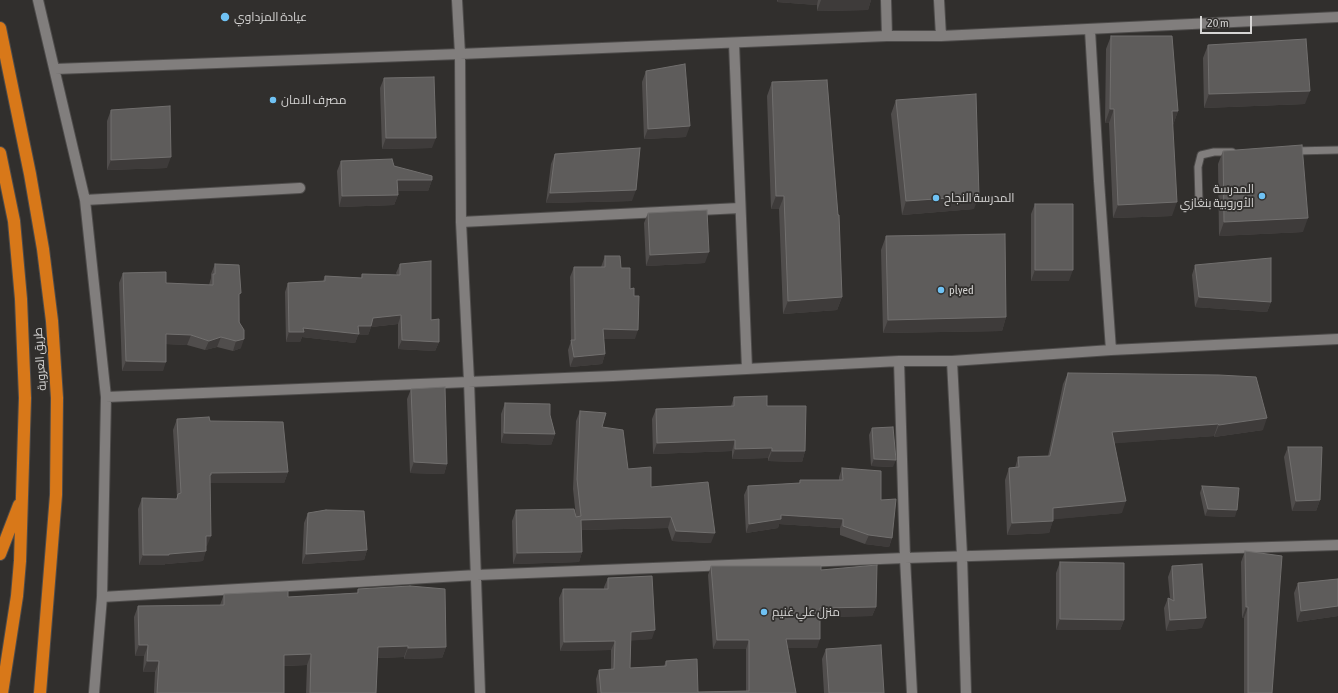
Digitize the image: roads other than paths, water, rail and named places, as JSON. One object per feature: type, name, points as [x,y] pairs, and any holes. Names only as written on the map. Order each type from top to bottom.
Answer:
[{"type":"highway","name":"طريق العروبة","points":[[0,28],[30,174],[43,249],[52,321],[56,383],[56,495],[40,693]]},
{"type":"highway","name":"طريق العروبة","points":[[0,153],[14,221],[21,300],[25,398],[20,561],[17,596],[2,693]]},
{"type":"highway","points":[[0,554],[22,497]]},
{"type":"street","points":[[38,0],[85,200],[106,397],[102,597],[94,693]]},
{"type":"street","points":[[457,0],[460,54],[461,222],[477,576],[480,693]]},
{"type":"street","points":[[886,0],[887,36]]},
{"type":"street","points":[[939,0],[941,36]]},
{"type":"street","points":[[54,69],[887,36],[941,36],[1090,30],[1338,17]]},
{"type":"street","points":[[1090,30],[1111,350]]},
{"type":"street","points":[[734,43],[746,369]]},
{"type":"street","points":[[85,200],[300,188]]},
{"type":"street","points":[[461,222],[740,208]]},
{"type":"street","points":[[106,397],[614,376],[899,361],[952,361],[1111,350],[1338,339]]},
{"type":"street","points":[[899,361],[905,558],[912,693]]},
{"type":"street","points":[[952,361],[962,555],[966,693]]},
{"type":"street","points":[[102,597],[477,576],[962,555],[1338,545]]},
{"type":"lane","points":[[1284,151],[1338,150]]},
{"type":"lane","points":[[1199,202],[1198,167],[1200,155],[1214,152],[1237,152]]},
{"type":"place","name":"عيادة المزداوي","points":[[225,17]]},
{"type":"place","name":"مصرف الامان","points":[[273,100]]},
{"type":"place","name":"المدرسة الأوروبية بنغازي","points":[[1262,196]]},
{"type":"place","name":"المدرسة النجاح","points":[[936,198]]},
{"type":"place","name":"plyed","points":[[941,290]]},
{"type":"place","name":"منزل علي غنيم","points":[[764,612]]}]
